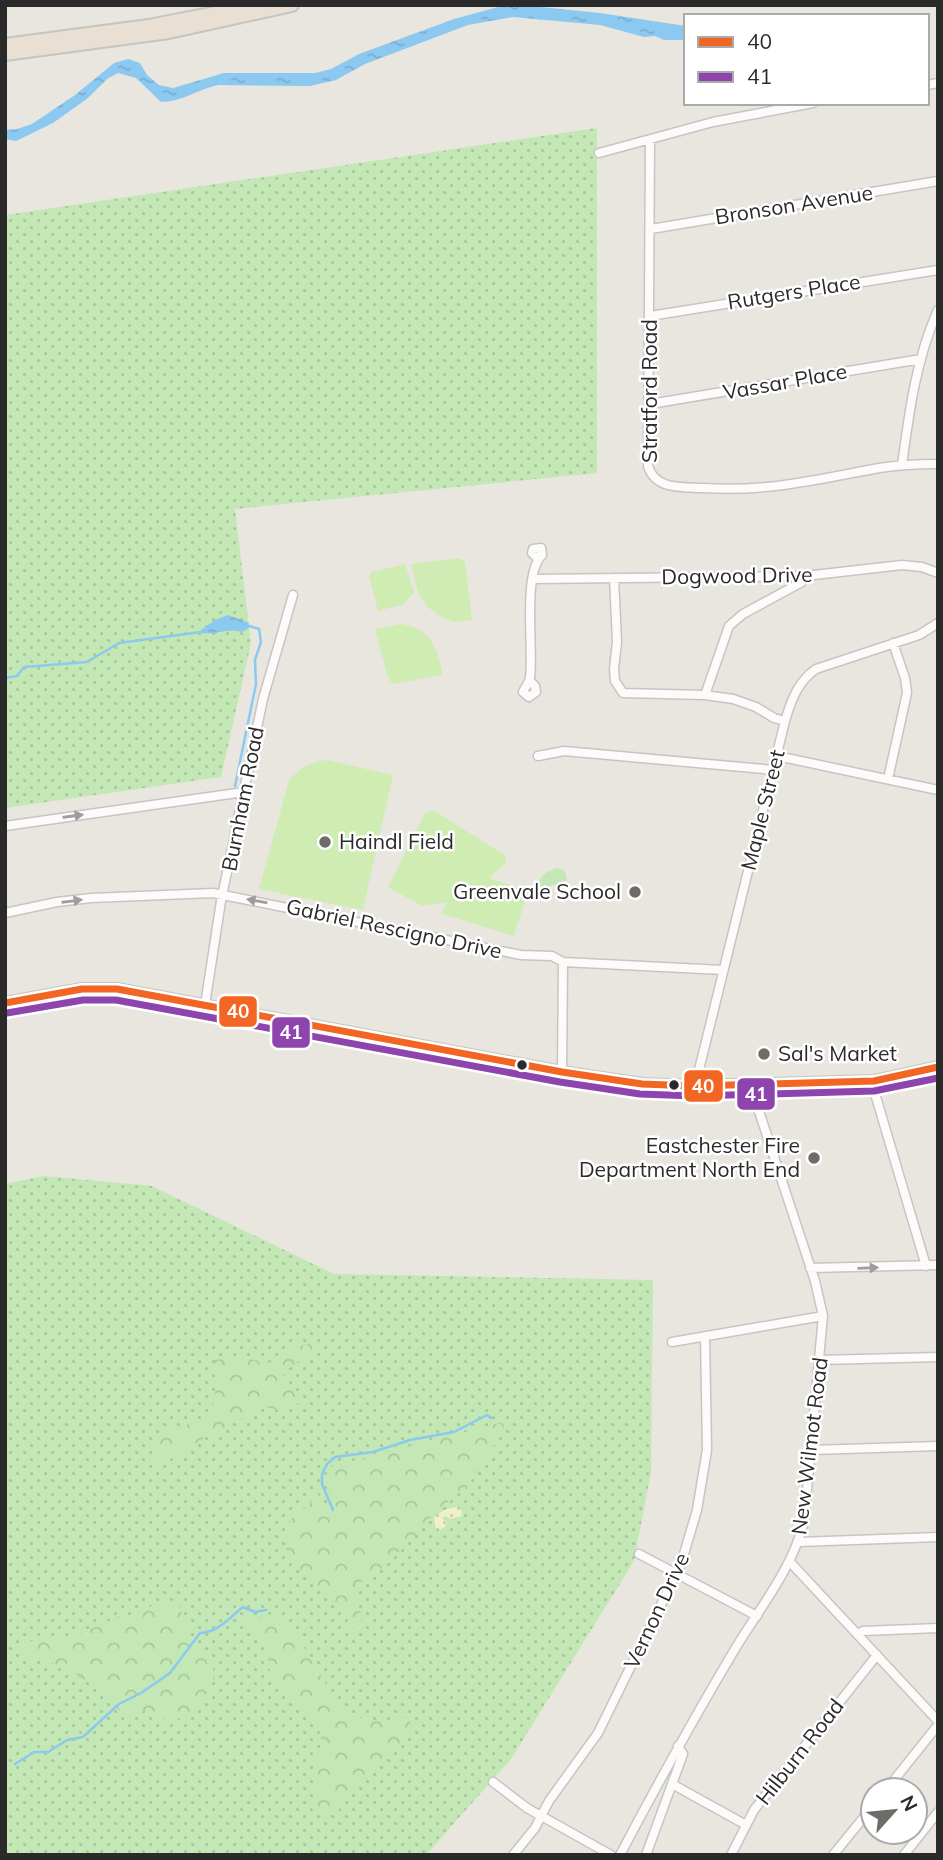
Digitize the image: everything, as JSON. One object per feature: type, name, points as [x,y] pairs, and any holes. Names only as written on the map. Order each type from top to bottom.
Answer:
[{"type":"highway","points":[[5,45],[149,26],[256,5]]},
{"type":"highway","points":[[5,54],[169,32],[292,5]]},
{"type":"main road","points":[[5,1003],[64,991],[99,988],[151,994],[562,1072],[642,1084],[695,1086],[874,1081],[938,1067]]},
{"type":"street","points":[[600,153],[734,117],[802,105]]},
{"type":"street","name":"Stratford Road","points":[[650,140],[648,466],[653,477],[671,487],[762,489],[902,465],[938,464]]},
{"type":"street","name":"Bronson Avenue","points":[[651,229],[938,181]]},
{"type":"street","name":"Rutgers Place","points":[[650,316],[938,270]]},
{"type":"street","points":[[902,465],[908,418],[921,359],[938,310]]},
{"type":"street","name":"Vassar Place","points":[[650,404],[921,359]]},
{"type":"street","points":[[530,681],[529,628],[538,559]]},
{"type":"street","name":"Dogwood Drive","points":[[534,579],[805,576],[902,565],[922,567],[938,573]]},
{"type":"street","points":[[705,695],[729,626],[743,614],[802,582],[805,576]]},
{"type":"street","points":[[614,578],[617,642],[614,669],[618,689],[628,695],[705,695],[743,702],[785,721]]},
{"type":"street","name":"Burnham Road","points":[[205,1005],[223,895],[263,699],[293,595]]},
{"type":"street","name":"Maple Street","points":[[695,1086],[785,721],[796,691],[807,675],[824,666],[930,630],[938,623]]},
{"type":"street","points":[[888,779],[907,693],[905,678],[893,643]]},
{"type":"street","points":[[538,755],[564,751],[774,769]]},
{"type":"street","points":[[777,756],[938,790]]},
{"type":"street","points":[[5,826],[244,792]]},
{"type":"street","name":"Gabriel Rescigno Drive","points":[[5,913],[91,898],[204,892],[522,955],[552,956],[563,962],[723,970]]},
{"type":"street","points":[[562,1072],[563,962]]},
{"type":"street","points":[[874,1081],[874,1090],[926,1266]]},
{"type":"street","name":"New Wilmot Road","points":[[620,1855],[678,1746],[790,1562],[799,1542],[806,1507],[823,1316],[750,1084]]},
{"type":"street","points":[[810,1268],[938,1265]]},
{"type":"street","points":[[673,1342],[823,1316]]},
{"type":"street","name":"Vernon Drive","points":[[513,1855],[598,1733],[677,1574],[697,1510],[707,1450],[705,1336]]},
{"type":"street","points":[[820,1360],[938,1356]]},
{"type":"street","points":[[812,1450],[938,1446]]},
{"type":"street","points":[[799,1542],[938,1537]]},
{"type":"street","points":[[639,1554],[757,1616]]},
{"type":"street","points":[[790,1562],[938,1723],[897,1776]]},
{"type":"street","points":[[857,1634],[863,1631],[938,1628]]},
{"type":"street","name":"Hilburn Road","points":[[731,1855],[746,1825],[775,1783],[877,1655]]},
{"type":"street","points":[[646,1855],[683,1754],[678,1746]]},
{"type":"street","points":[[493,1782],[541,1817],[611,1855]]},
{"type":"street","points":[[672,1784],[746,1825]]},
{"type":"street","points":[[904,1855],[938,1812]]},
{"type":"street","points":[[640,1816],[652,1813],[657,1825]]},
{"type":"street","points":[[834,1855],[859,1824]]},
{"type":"green space","points":[[597,128],[597,473],[235,509],[251,643],[221,777],[5,808],[5,215]]},
{"type":"green space","points":[[460,558],[465,562],[472,620],[455,622],[443,618],[419,596],[411,564]]},
{"type":"green space","points":[[405,564],[414,592],[404,604],[378,611],[369,576],[372,572]]},
{"type":"green space","points":[[401,624],[420,630],[431,641],[443,675],[393,684],[388,678],[375,629]]},
{"type":"green space","name":"Haindl Field","points":[[327,760],[393,775],[363,910],[259,889],[289,780],[306,766]]},
{"type":"green space","points":[[433,810],[506,856],[506,863],[489,878],[528,891],[514,936],[442,914],[446,902],[422,906],[388,887],[425,813]]},
{"type":"green space","points":[[557,868],[564,870],[567,878],[562,885],[551,885],[544,898],[538,901],[537,889],[542,876]]},
{"type":"green space","points":[[44,1176],[152,1186],[334,1274],[653,1280],[651,1472],[634,1561],[511,1759],[426,1855],[5,1855],[5,1184]]},
{"type":"green space","points":[[321,1342],[323,1350],[303,1358],[284,1372],[284,1382],[304,1398],[300,1403],[281,1411],[260,1409],[206,1437],[156,1468],[153,1442],[169,1431],[195,1422],[210,1422],[217,1380],[213,1372],[215,1360],[241,1356],[264,1363],[275,1362],[295,1347]]},
{"type":"green space","points":[[503,1422],[501,1435],[467,1487],[436,1511],[417,1534],[372,1577],[353,1585],[362,1621],[361,1627],[353,1629],[341,1609],[291,1563],[286,1549],[286,1529],[295,1513],[308,1506],[317,1492],[329,1517],[334,1517],[338,1512],[325,1478],[330,1467]]},
{"type":"green space","points":[[177,1600],[190,1635],[211,1662],[215,1675],[197,1706],[175,1720],[164,1719],[145,1711],[124,1713],[82,1678],[44,1660],[24,1655],[15,1644],[44,1639],[69,1639],[120,1616],[131,1615],[163,1601]]},
{"type":"green space","points":[[273,1614],[300,1642],[329,1689],[345,1708],[355,1715],[373,1721],[410,1717],[412,1732],[407,1739],[384,1757],[337,1812],[326,1818],[312,1809],[316,1760],[322,1742],[319,1729],[271,1674],[268,1663],[269,1643],[242,1626],[244,1619]]},
{"type":"sand","points":[[457,1507],[461,1509],[462,1516],[450,1519],[445,1516],[442,1518],[447,1522],[446,1525],[436,1529],[434,1518],[444,1510]]},
{"type":"water","points":[[521,5],[684,26],[684,40],[644,37],[600,25],[513,17],[468,25],[365,64],[336,80],[310,86],[219,85],[176,100],[161,102],[136,78],[118,73],[53,123],[16,141],[5,139],[5,130],[32,124],[75,95],[114,63],[128,59],[140,63],[147,75],[159,85],[173,88],[224,73],[315,73],[454,19],[498,7]]},
{"type":"water","points":[[228,615],[249,623],[249,628],[242,632],[202,633],[201,630],[215,620]]},
{"type":"waterway","points":[[235,786],[256,684],[255,660],[261,642],[259,629],[249,626]]},
{"type":"waterway","points":[[5,678],[17,676],[24,667],[87,662],[119,643],[201,632]]},
{"type":"waterway","points":[[333,1510],[322,1484],[322,1474],[327,1464],[335,1457],[373,1452],[410,1440],[454,1432],[487,1415],[491,1418]]},
{"type":"waterway","points":[[15,1764],[34,1752],[48,1752],[67,1740],[83,1737],[119,1704],[170,1673],[200,1633],[218,1627],[243,1607],[255,1612],[266,1610]]},
{"type":"transit line","name":"40","points":[[5,1003],[82,989],[117,989],[562,1072],[642,1084],[695,1086],[874,1081],[938,1067]]},
{"type":"transit line","name":"41","points":[[7,1013],[83,1000],[116,1000],[560,1082],[640,1094],[695,1096],[874,1091],[938,1078]]},
{"type":"place","name":"Haindl Field","points":[[325,842]]},
{"type":"place","name":"Greenvale School","points":[[635,892]]},
{"type":"place","name":"Sal's Market","points":[[764,1054]]},
{"type":"place","name":"Eastchester Fire Department North End","points":[[814,1158]]}]
